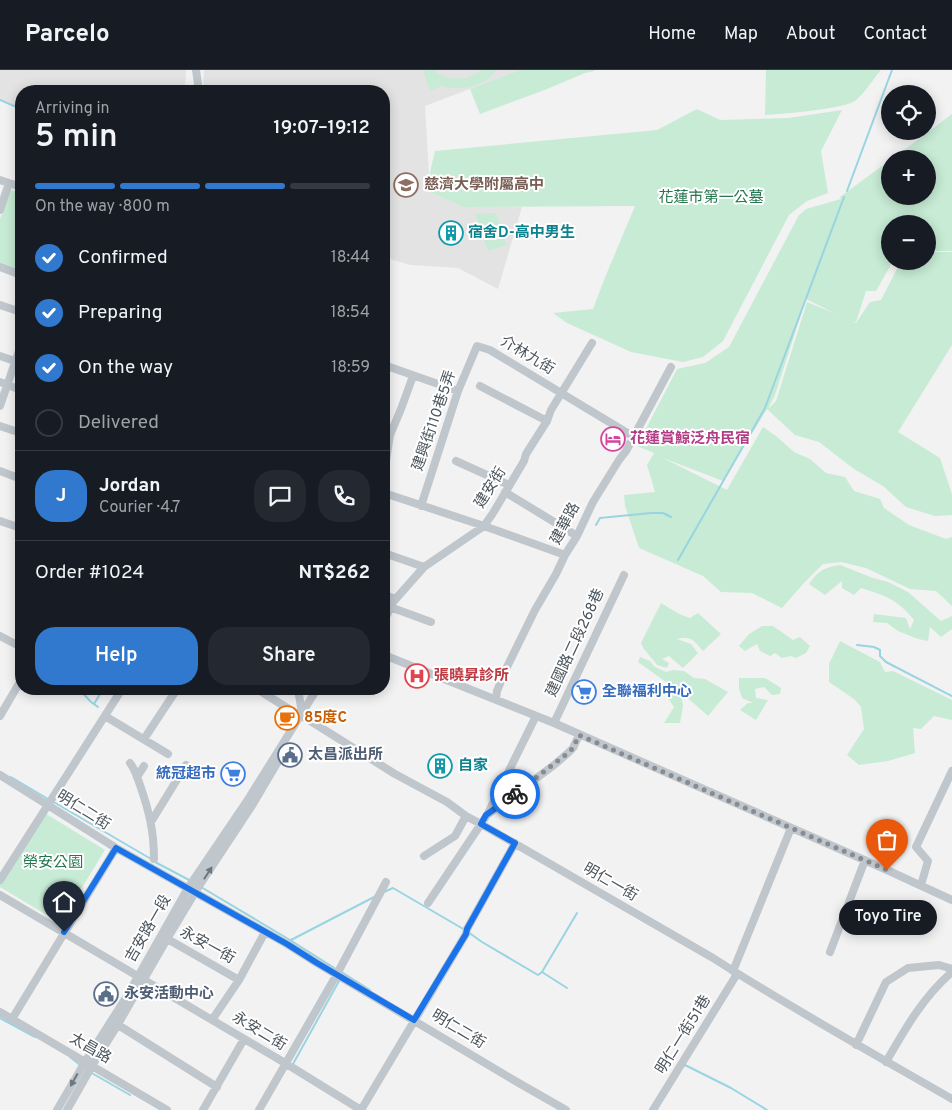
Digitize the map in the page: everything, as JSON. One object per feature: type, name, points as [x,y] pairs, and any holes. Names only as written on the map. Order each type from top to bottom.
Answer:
[{"type":"street","points":[[196,70],[198,85]]},
{"type":"street","points":[[0,180],[15,185]]},
{"type":"street","points":[[0,210],[9,183]]},
{"type":"street","points":[[0,267],[15,273]]},
{"type":"street","points":[[0,305],[15,310]]},
{"type":"street","name":"建安街","points":[[390,607],[424,567],[484,526],[592,343]]},
{"type":"street","name":"介林九街","points":[[477,346],[490,350],[634,437]]},
{"type":"street","name":"建興街110巷5弄","points":[[421,506],[458,391],[477,346]]},
{"type":"street","points":[[0,356],[15,361]]},
{"type":"street","points":[[390,367],[458,391]]},
{"type":"street","name":"建華路","points":[[496,700],[497,691],[506,669],[535,610],[577,536],[593,502],[634,437],[671,367]]},
{"type":"street","points":[[0,406],[4,384],[15,368]]},
{"type":"street","points":[[390,435],[413,376]]},
{"type":"street","points":[[480,386],[547,421]]},
{"type":"street","points":[[0,426],[15,431]]},
{"type":"street","points":[[456,461],[507,489],[577,536]]},
{"type":"street","points":[[0,471],[15,477]]},
{"type":"street","points":[[390,495],[565,555]]},
{"type":"street","points":[[0,521],[15,526]]},
{"type":"street","points":[[390,556],[424,567]]},
{"type":"street","name":"建國路二段268巷","points":[[554,724],[624,575]]},
{"type":"street","points":[[390,597],[396,599]]},
{"type":"street","points":[[390,607],[431,622]]},
{"type":"street","points":[[0,636],[15,644]]},
{"type":"street","points":[[390,657],[536,716],[952,900]]},
{"type":"street","points":[[0,716],[15,690]]},
{"type":"street","points":[[0,880],[118,695]]},
{"type":"street","points":[[144,739],[173,695]]},
{"type":"street","name":"明仁一街","points":[[267,695],[396,774],[447,802],[466,816],[713,958],[856,1045],[952,1099]]},
{"type":"street","points":[[299,695],[302,715]]},
{"type":"street","name":"吉安路一段","points":[[164,937],[196,892],[253,804],[314,695]]},
{"type":"street","name":"吉安路一段","points":[[58,1110],[141,978],[188,888],[302,715],[317,695]]},
{"type":"street","points":[[105,716],[168,754]]},
{"type":"street","points":[[428,903],[481,824],[536,716]]},
{"type":"street","points":[[486,815],[568,753],[573,748],[579,735]]},
{"type":"street","points":[[130,763],[137,777],[151,822],[154,859]]},
{"type":"street","points":[[151,822],[186,765]]},
{"type":"street","points":[[137,777],[144,766]]},
{"type":"street","points":[[921,885],[928,861],[916,848],[952,771]]},
{"type":"street","name":"明仁二街","points":[[0,775],[116,848],[287,944],[566,1110]]},
{"type":"street","points":[[424,856],[455,836],[466,816]]},
{"type":"street","name":"明仁一街51巷","points":[[653,1110],[735,973],[791,828]]},
{"type":"street","points":[[361,1110],[466,934],[515,843]]},
{"type":"street","points":[[12,1019],[116,848]]},
{"type":"street","points":[[830,952],[865,860]]},
{"type":"street","points":[[259,1110],[337,974],[386,882]]},
{"type":"street","name":"永安二街","points":[[0,895],[361,1110]]},
{"type":"street","points":[[212,1020],[239,980],[265,932]]},
{"type":"street","name":"永安一街","points":[[164,937],[239,980]]},
{"type":"street","points":[[856,1045],[886,982],[908,968],[939,965],[952,971],[940,982],[911,1019],[886,1062]]},
{"type":"street","name":"太昌路","points":[[0,1012],[167,1110]]},
{"type":"street","points":[[114,1023],[217,1087]]},
{"type":"street","points":[[203,1110],[244,1039]]},
{"type":"street","name":"吉安路一段","points":[[68,1110],[88,1064]]},
{"type":"shaded area","points":[[0,70],[186,70],[185,85],[15,85],[15,107],[0,100]]},
{"type":"shaded area","name":"慈濟大學附屬高中","points":[[204,70],[520,70],[425,106],[430,192],[463,207],[522,207],[498,289],[458,268],[410,265],[390,259],[390,85],[203,85]]},
{"type":"green space","points":[[423,70],[434,70],[446,77],[460,78],[469,77],[484,70],[496,70],[478,85],[454,88],[439,85],[440,87],[430,91]]},
{"type":"green space","points":[[520,70],[594,71],[480,114],[470,89]]},
{"type":"green space","points":[[766,70],[881,70],[862,94],[850,103],[813,110],[765,115]]},
{"type":"green space","name":"花蓮市第一公墓","points":[[697,109],[720,120],[789,118],[842,110],[821,151],[828,193],[807,201],[789,215],[723,341],[703,357],[683,362],[631,352],[567,323],[553,313],[593,309],[635,206],[463,207],[430,192],[429,177],[435,151],[657,130]]},
{"type":"green space","points":[[952,114],[952,251],[936,251],[936,215],[881,215],[881,270],[888,270],[876,291],[866,291],[856,322],[853,321],[856,323],[870,302],[881,300],[896,270],[936,270],[936,252],[952,252],[952,345],[898,432],[940,458],[952,494],[952,515],[935,516],[906,507],[883,486],[854,469],[819,442],[795,435],[767,409],[723,481],[663,458],[727,490],[763,427],[794,452],[810,459],[826,473],[845,477],[854,491],[880,499],[884,508],[909,525],[946,539],[952,537],[952,606],[936,591],[910,589],[866,568],[841,562],[823,564],[782,608],[752,593],[721,592],[703,576],[639,548],[625,506],[624,495],[655,492],[647,465],[654,453],[637,446],[677,369],[705,363],[729,347],[799,215],[806,209],[841,199],[840,197],[881,167],[881,205],[936,205],[936,150],[904,150],[917,140],[936,140],[936,126]],"holes":[[[806,299],[836,314],[807,302],[776,401],[768,409],[775,395]]]},
{"type":"green space","points":[[9,190],[15,191],[15,270],[0,265],[0,219]]},
{"type":"green space","points":[[496,213],[506,245],[488,251],[475,214]]},
{"type":"green space","points":[[840,565],[888,582],[908,592],[941,621],[952,616],[952,629],[941,637],[930,627],[928,641],[918,639],[898,631],[887,623],[873,622],[874,614],[906,618],[910,629],[914,620],[902,607],[890,599],[861,588],[854,595],[842,588],[842,581],[825,595],[809,584],[822,570]]},
{"type":"green space","points":[[661,603],[679,614],[690,618],[698,613],[721,634],[703,651],[692,640],[686,638],[677,639],[691,644],[698,653],[683,668],[669,656],[662,659],[669,663],[667,668],[657,665],[641,643]]},
{"type":"green space","points":[[762,626],[773,626],[793,640],[800,637],[810,646],[806,653],[796,658],[791,656],[782,658],[775,653],[770,656],[760,651],[757,644],[745,651],[739,646],[749,634]]},
{"type":"green space","points":[[840,641],[880,662],[885,672],[893,671],[952,700],[952,720],[934,716],[921,729],[913,728],[915,753],[888,761],[859,765],[847,755],[864,729],[861,707],[854,699],[829,682],[829,664]]},
{"type":"green space","points":[[640,657],[650,661],[655,667],[666,672],[673,670],[684,671],[694,678],[705,679],[728,692],[708,716],[681,692],[683,706],[680,723],[664,723],[674,707],[668,698],[670,685],[638,662]]},
{"type":"green space","points":[[739,678],[765,678],[781,688],[780,694],[772,695],[764,687],[755,689],[756,698],[768,700],[756,720],[740,710],[748,703],[753,703],[742,698]]},
{"type":"green space","name":"榮安公園","points":[[43,812],[105,850],[60,923],[0,887],[0,878]]},
{"type":"waterway","points":[[847,191],[892,70]]},
{"type":"waterway","points":[[0,100],[15,106]]},
{"type":"waterway","points":[[678,560],[765,408],[844,197]]},
{"type":"waterway","points":[[596,525],[600,518],[651,513],[663,513],[671,517]]},
{"type":"waterway","points":[[857,645],[874,647],[880,650],[880,656],[886,662],[952,696]]},
{"type":"waterway","points":[[85,695],[98,707]]},
{"type":"waterway","points":[[94,704],[99,695]]},
{"type":"waterway","points":[[11,777],[48,799]]},
{"type":"waterway","points":[[52,801],[151,859]]},
{"type":"waterway","points":[[155,862],[191,881]]},
{"type":"waterway","points":[[201,887],[336,969]]},
{"type":"waterway","points":[[384,892],[393,888],[465,930]]},
{"type":"waterway","points":[[291,940],[376,896]]},
{"type":"waterway","points":[[542,972],[577,913]]},
{"type":"waterway","points":[[468,932],[538,975],[542,972],[567,988]]},
{"type":"waterway","points":[[340,971],[370,990]]},
{"type":"waterway","points":[[293,1064],[339,981],[338,979]]},
{"type":"waterway","points":[[0,1018],[35,1037]]},
{"type":"waterway","points":[[70,1057],[80,1065]]},
{"type":"waterway","points":[[684,1066],[731,1088],[767,1110]]},
{"type":"waterway","points":[[90,1072],[130,1095]]},
{"type":"way so far","points":[[515,794],[568,753],[573,748],[579,735],[887,870]]},
{"type":"place","name":"慈濟大學附屬高中","points":[[406,185]]},
{"type":"place","name":"宿舍D-高中男生","points":[[451,233]]},
{"type":"place","name":"花蓮賞鯨泛舟民宿","points":[[613,439]]},
{"type":"place","name":"張曉昇診所","points":[[417,676]]},
{"type":"place","name":"全聯福利中心","points":[[584,692]]},
{"type":"place","name":"85度C","points":[[287,718]]},
{"type":"place","name":"太昌派出所","points":[[290,755]]},
{"type":"place","name":"自家","points":[[440,766]]},
{"type":"place","name":"統冠超市","points":[[233,774]]},
{"type":"place","name":"Toyo Tire","points":[[887,870]]},
{"type":"place","name":"永安活動中心","points":[[106,994]]},
{"type":"route","points":[[64,932],[116,848],[287,944],[414,1020],[466,934],[515,843],[481,824],[486,815],[515,794]]}]
